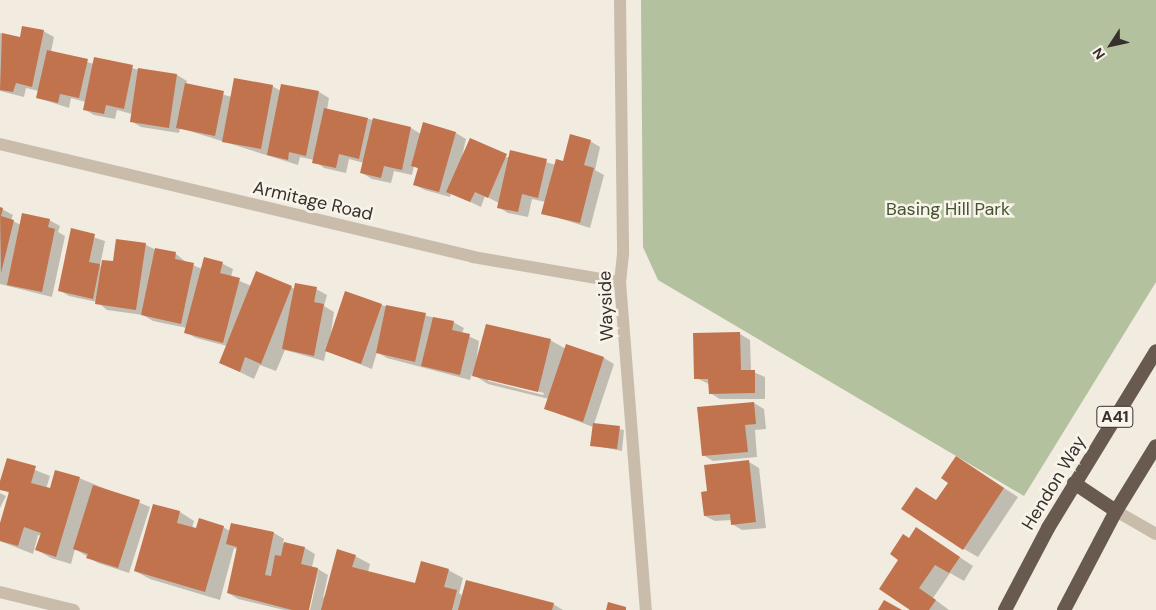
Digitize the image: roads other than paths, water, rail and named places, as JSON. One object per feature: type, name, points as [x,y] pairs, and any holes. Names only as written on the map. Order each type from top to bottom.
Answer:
[{"type":"highway","name":"Hendon Way","points":[[1005,610],[1074,483],[1156,351]]},
{"type":"highway","points":[[1064,610],[1116,511],[1156,446]]},
{"type":"highway","points":[[1074,483],[1116,511]]},
{"type":"street","name":"Wayside","points":[[620,0],[623,254],[620,282],[646,610]]},
{"type":"street","name":"Armitage Road","points":[[0,144],[474,257],[620,282]]},
{"type":"street","points":[[1116,511],[1156,534]]},
{"type":"street","points":[[0,592],[74,610]]},
{"type":"park label","name":"Basing Hill Park","points":[[948,209]]}]
